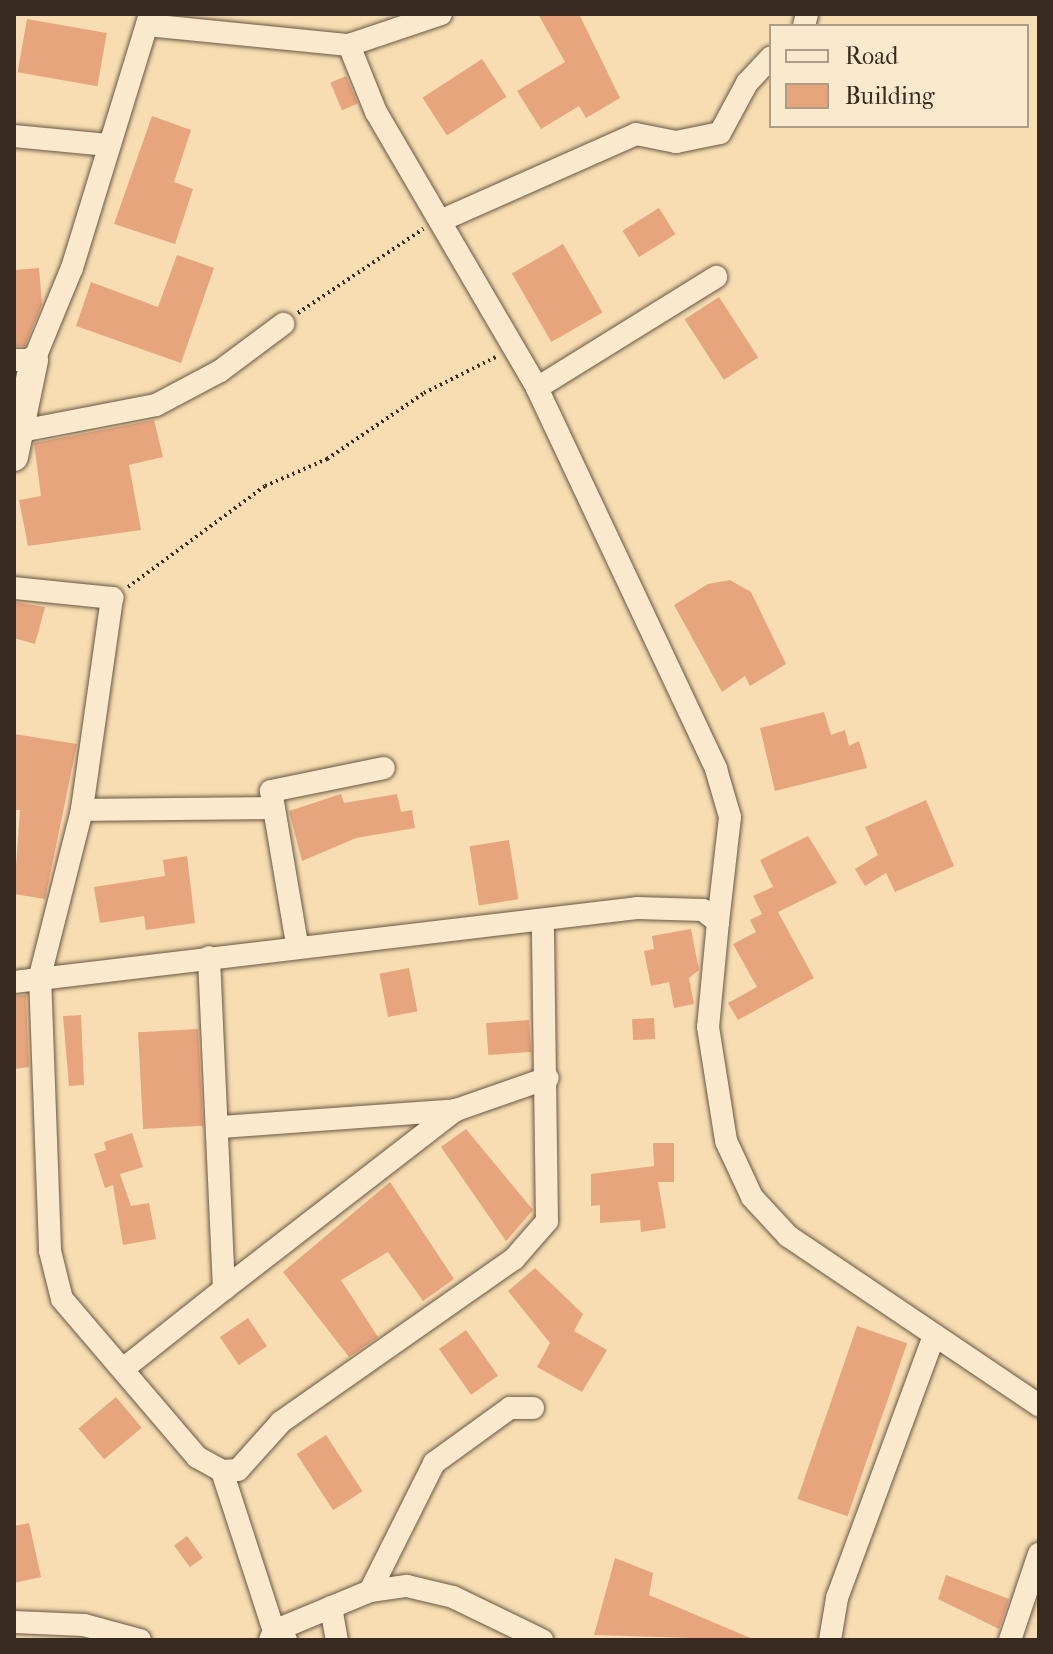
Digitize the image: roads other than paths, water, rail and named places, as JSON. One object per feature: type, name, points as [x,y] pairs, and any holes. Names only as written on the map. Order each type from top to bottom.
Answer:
[{"type":"street","points":[[283,324],[220,371],[156,405],[17,444],[24,360],[72,268],[108,145],[133,86],[148,19],[349,45],[441,14]]},
{"type":"street","points":[[349,45],[376,112],[511,350],[537,388],[716,769],[730,817],[708,1027],[726,1141],[752,1197],[788,1236],[933,1339],[1039,1405]]},
{"type":"street","points":[[440,221],[636,134],[676,142],[720,133],[747,83],[769,59]]},
{"type":"street","points":[[14,136],[108,145]]},
{"type":"street","points":[[537,388],[716,277]]},
{"type":"street","points":[[14,588],[112,598],[82,810],[40,976],[50,1251],[62,1299],[197,1457],[222,1471],[238,1470],[281,1422],[514,1259],[547,1221],[548,1078],[543,921]]},
{"type":"street","points":[[297,944],[268,808],[271,791],[289,784],[384,768]]},
{"type":"street","points":[[82,810],[268,808]]},
{"type":"street","points":[[14,982],[40,976],[297,944],[543,921],[637,908],[703,910],[718,922]]},
{"type":"street","points":[[209,957],[221,1127],[224,1289]]},
{"type":"street","points":[[221,1127],[456,1110],[548,1078]]},
{"type":"street","points":[[123,1369],[456,1110]]},
{"type":"street","points":[[830,1640],[837,1598],[933,1339]]},
{"type":"street","points":[[370,1591],[434,1463],[510,1408],[533,1408]]},
{"type":"street","points":[[222,1471],[277,1637],[331,1607],[370,1591],[407,1586],[453,1597],[542,1640]]},
{"type":"street","points":[[1010,1640],[1039,1554]]},
{"type":"street","points":[[331,1607],[337,1640]]},
{"type":"street","points":[[14,1622],[84,1625],[140,1640]]}]
